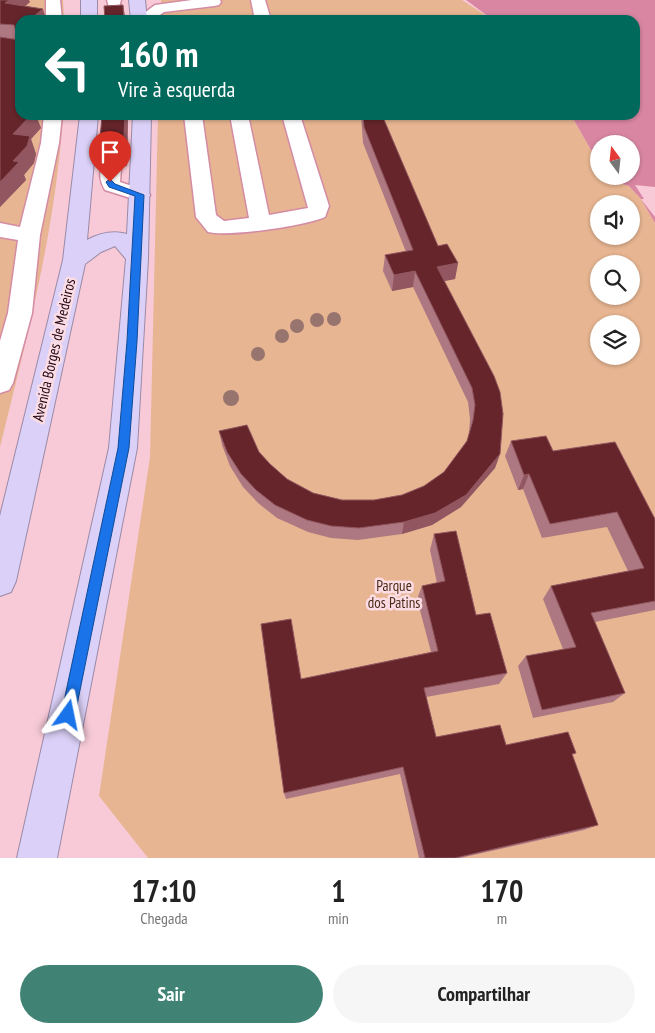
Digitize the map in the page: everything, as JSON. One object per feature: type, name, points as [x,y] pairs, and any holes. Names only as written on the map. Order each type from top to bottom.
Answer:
[{"type":"highway","points":[[88,0],[89,15]]},
{"type":"highway","points":[[137,0],[140,15]]},
{"type":"highway","name":"Avenida Borges de Medeiros","points":[[0,581],[74,260],[88,120]]},
{"type":"highway","points":[[37,858],[123,448],[137,259],[142,120]]},
{"type":"highway","points":[[74,260],[96,245],[113,240],[127,244],[137,259]]},
{"type":"lane","points":[[53,0],[54,15]]},
{"type":"lane","points":[[258,0],[262,15]]},
{"type":"lane","points":[[149,15],[160,8],[213,1],[216,15]]},
{"type":"lane","points":[[0,383],[20,313],[29,235],[50,143],[52,120]]},
{"type":"lane","points":[[194,120],[206,217],[215,227],[224,228],[309,216],[318,212],[319,206],[293,120]]},
{"type":"lane","points":[[240,120],[260,223]]},
{"type":"lane","points":[[111,168],[110,182],[112,186],[140,195]]},
{"type":"lane","points":[[0,230],[29,235]]},
{"type":"green space","points":[[0,0],[63,0],[64,15],[15,15],[15,120],[63,120],[54,199],[47,241],[30,324],[0,447]]},
{"type":"green space","points":[[161,0],[462,0],[485,15],[161,15]]},
{"type":"green space","name":"Parque dos Patins","points":[[158,120],[574,120],[590,148],[590,185],[626,185],[637,195],[590,195],[590,245],[640,245],[640,198],[655,223],[655,858],[148,858],[99,796],[150,457]]},
{"type":"shaded area","points":[[466,0],[655,0],[655,223],[640,195],[637,195],[626,185],[640,185],[640,135],[590,135],[590,148],[574,120],[640,120],[640,15],[486,15]]},
{"type":"pier","points":[[635,185],[655,187],[655,217],[641,199],[644,199]]},
{"type":"building","points":[[0,0],[9,0],[5,3],[43,9],[35,15],[15,15],[15,28],[14,25],[0,24]]},
{"type":"building","points":[[123,5],[124,15],[105,15],[104,6]]},
{"type":"building","points":[[0,37],[15,39],[15,120],[26,120],[13,134],[30,136],[27,146],[13,161],[19,162],[0,182]]},
{"type":"building","points":[[102,120],[125,120],[123,155],[108,149],[99,151]]},
{"type":"building","points":[[363,120],[384,120],[438,246],[447,244],[458,263],[437,267],[494,376],[500,392],[503,414],[500,454],[466,495],[435,513],[404,522],[359,528],[331,526],[307,520],[275,505],[256,490],[241,474],[227,452],[219,431],[247,425],[259,452],[287,479],[313,493],[342,500],[374,500],[402,495],[424,486],[444,472],[467,441],[475,405],[472,388],[415,271],[394,275],[385,255],[413,250],[364,127]]},
{"type":"building","points":[[546,436],[553,451],[615,442],[655,519],[655,601],[591,613],[625,693],[542,710],[526,656],[576,647],[551,586],[644,568],[617,512],[550,524],[529,474],[524,475],[511,441]]},
{"type":"building","points":[[456,531],[476,615],[490,613],[507,673],[424,688],[436,737],[500,725],[506,745],[568,732],[576,753],[572,754],[598,825],[455,858],[425,858],[403,767],[284,793],[261,624],[291,619],[301,679],[438,651],[422,586],[445,581],[434,534]]},
{"type":"route","points":[[68,715],[123,448],[132,341],[140,195],[112,186],[110,182]]}]
